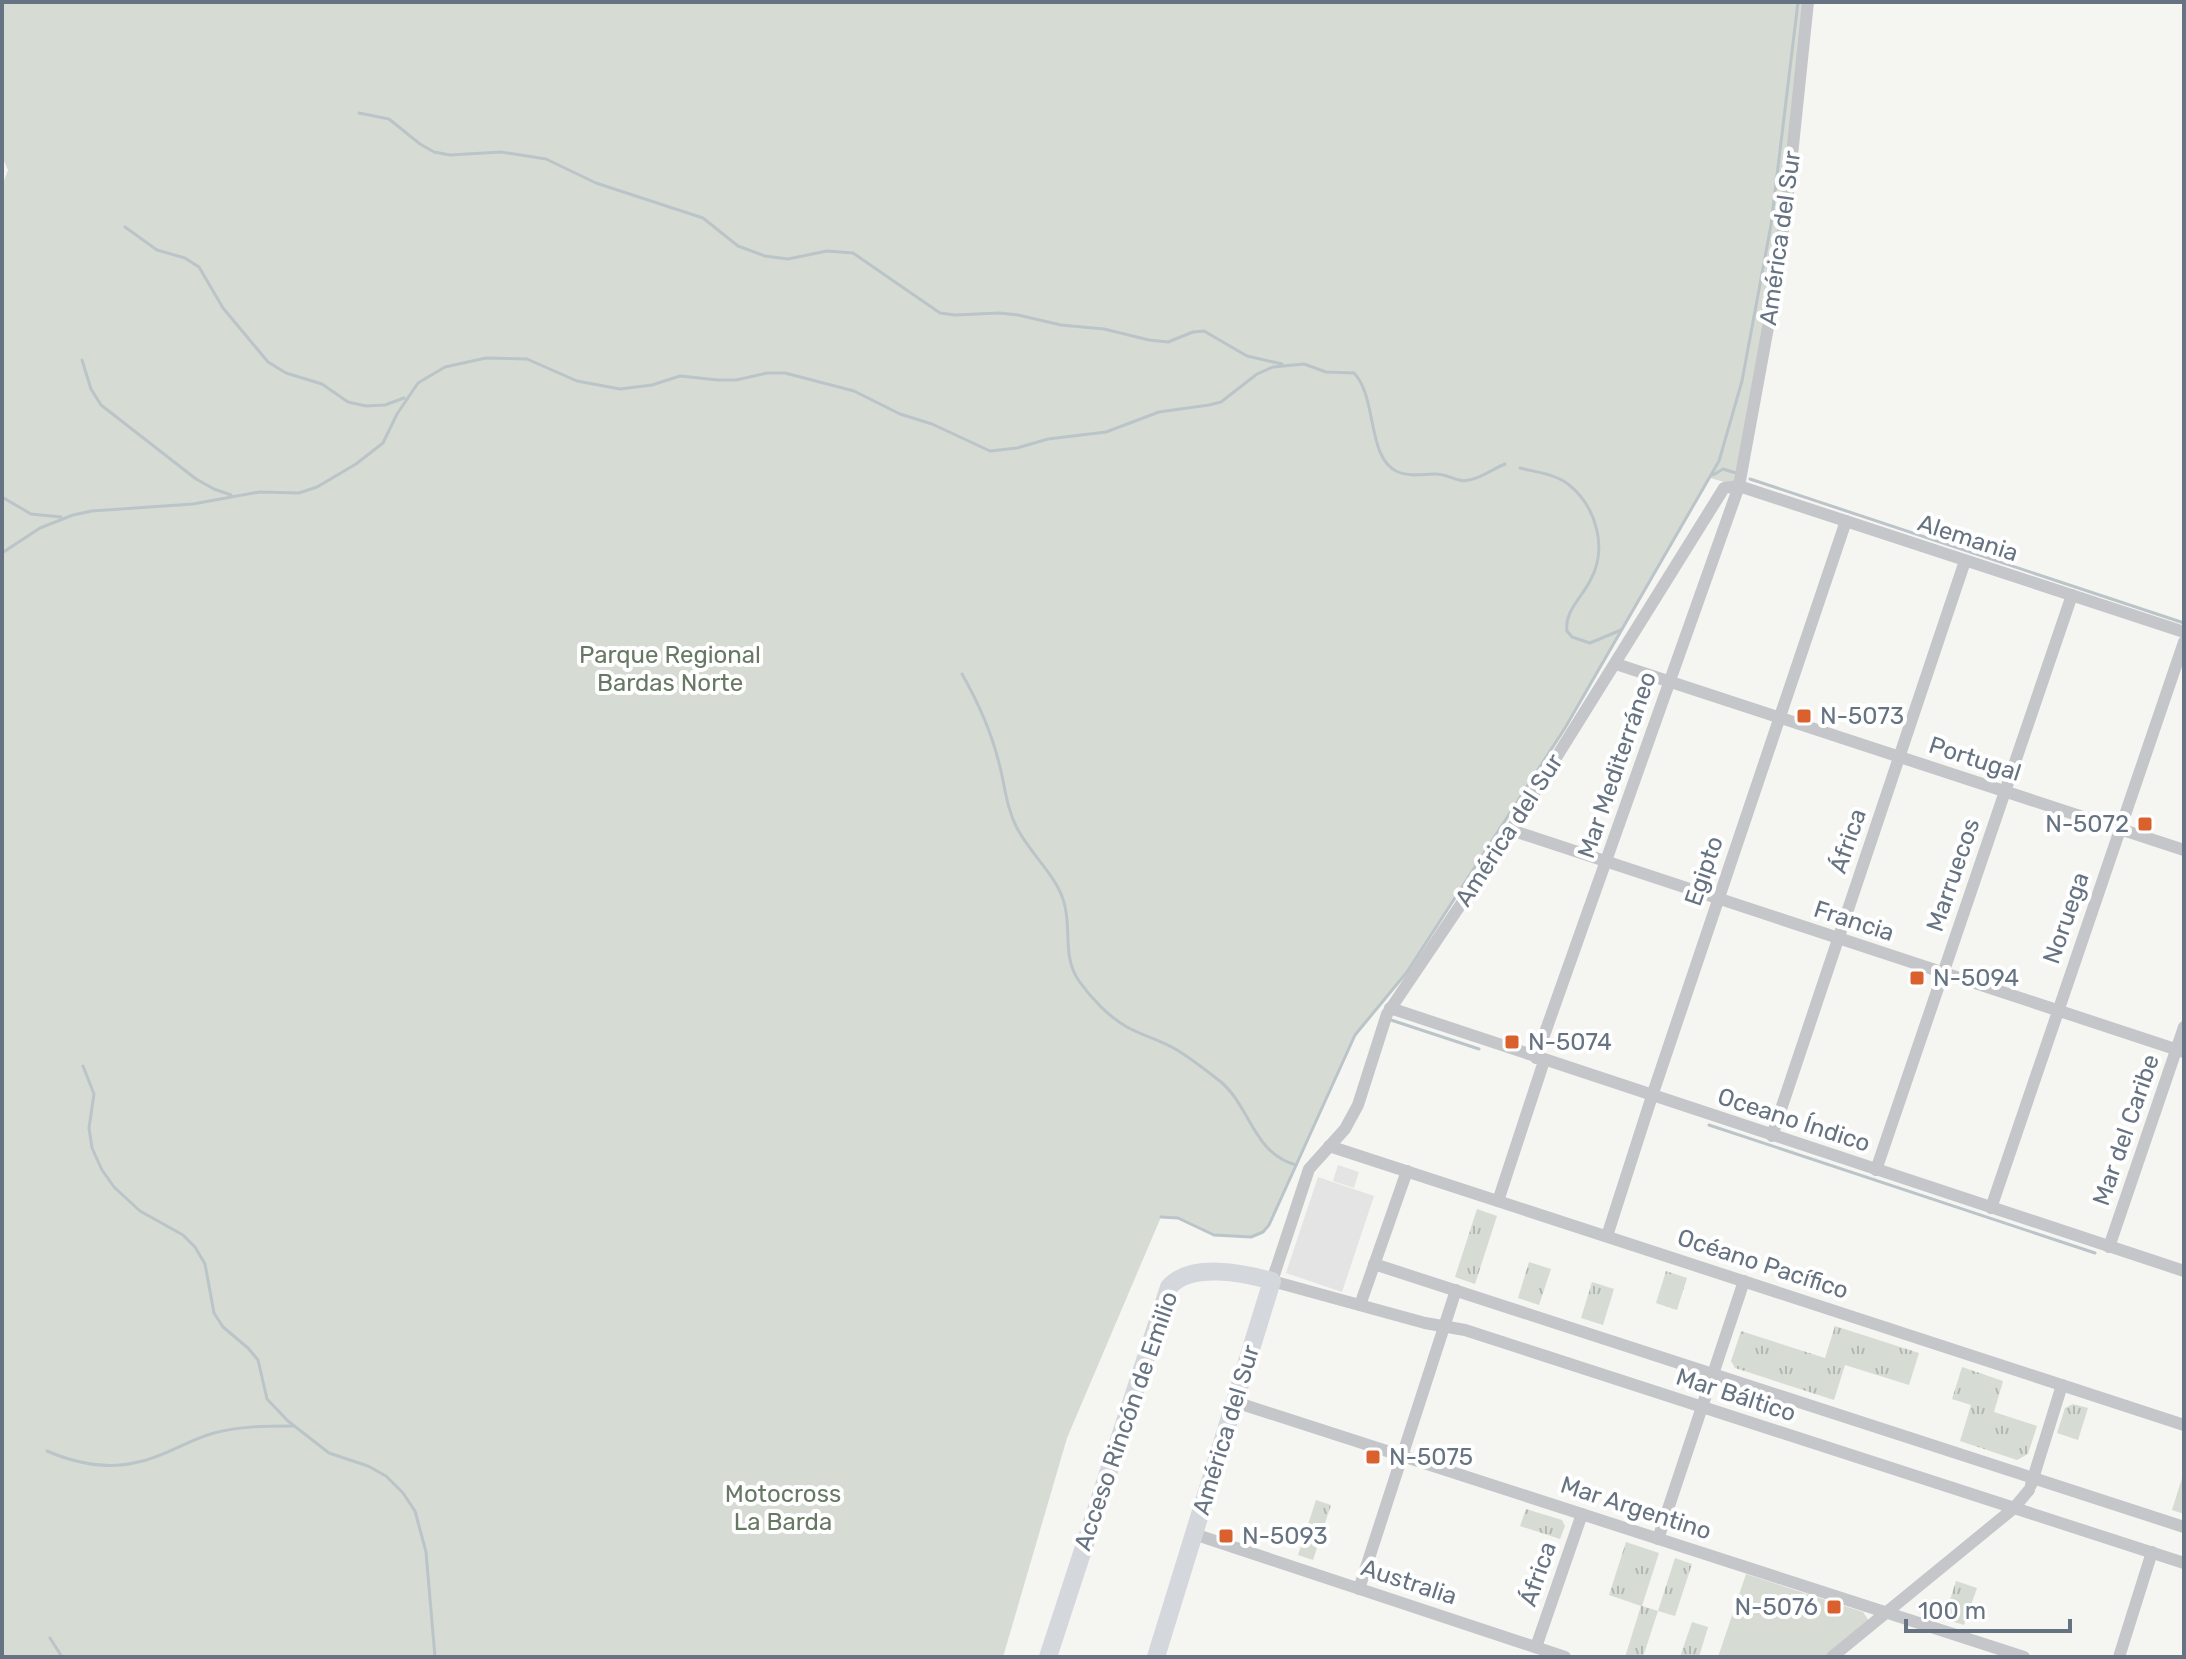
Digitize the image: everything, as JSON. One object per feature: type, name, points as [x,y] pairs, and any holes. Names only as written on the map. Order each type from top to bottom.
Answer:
[{"type":"street","name":"América del Sur","points":[[1156,1657],[1309,1169],[1345,1129],[1358,1105],[1390,1008],[1511,830],[1720,491],[1728,486],[1739,486],[1787,203],[1808,2]]},
{"type":"street","name":"Alemania","points":[[1739,486],[2184,632]]},
{"type":"street","name":"Mar Mediterráneo","points":[[1498,1201],[1605,862],[1739,486]]},
{"type":"street","name":"Egipto","points":[[1607,1236],[1846,521]]},
{"type":"street","name":"África","points":[[1772,1136],[1965,561]]},
{"type":"street","name":"Marruecos","points":[[1876,1170],[2072,595]]},
{"type":"street","name":"Noruega","points":[[1991,1208],[2184,642]]},
{"type":"street","name":"Portugal","points":[[1616,664],[2184,850]]},
{"type":"street","name":"Francia","points":[[1511,830],[2180,1050]]},
{"type":"street","name":"Oceano Índico","points":[[1390,1008],[2184,1271]]},
{"type":"street","name":"Mar del Caribe","points":[[2109,1247],[2180,1050],[2184,1027]]},
{"type":"street","name":"Océano Pacífico","points":[[1329,1146],[2184,1425]]},
{"type":"street","points":[[1360,1305],[1407,1171]]},
{"type":"street","name":"Mar Báltico","points":[[1374,1264],[1712,1374],[2031,1484],[2184,1527]]},
{"type":"street","name":"Acceso Rincón de Emilio","points":[[1048,1657],[1169,1287],[1186,1275],[1217,1272],[1245,1274],[1272,1281]]},
{"type":"street","name":"Mar Báltico","points":[[1272,1281],[1465,1330],[2184,1563]]},
{"type":"street","points":[[1658,1539],[1744,1281]]},
{"type":"street","points":[[1359,1589],[1456,1290]]},
{"type":"street","points":[[2034,1514],[2029,1502],[2031,1484],[2062,1385]]},
{"type":"street","name":"Mar Argentino","points":[[1235,1402],[2024,1657]]},
{"type":"street","points":[[1832,1657],[2014,1508],[2031,1484]]},
{"type":"street","name":"África","points":[[1536,1647],[1582,1514]]},
{"type":"street","name":"Australia","points":[[1194,1534],[1565,1657]]},
{"type":"street","points":[[2119,1657],[2152,1552]]},
{"type":"shaded area","points":[[1338,1165],[1359,1172],[1354,1188],[1333,1181]]},
{"type":"shaded area","points":[[1318,1177],[1374,1196],[1342,1292],[1286,1273]]},
{"type":"green space","name":"Parque Regional Bardas Norte","points":[[2,2],[1808,2],[1787,203],[1739,486],[1710,478],[1565,728],[1407,972],[1355,1035],[1269,1225],[1263,1232],[1251,1237],[1214,1235],[1178,1218],[1161,1217],[1067,1438],[1003,1657],[2,1657],[2,186],[8,170],[2,157]]},
{"type":"green space","points":[[1477,1209],[1497,1216],[1475,1284],[1455,1277]]},
{"type":"green space","points":[[1529,1262],[1551,1269],[1539,1305],[1518,1298]]},
{"type":"green space","points":[[1666,1271],[1687,1278],[1677,1310],[1656,1303]]},
{"type":"green space","points":[[1592,1282],[1614,1289],[1603,1325],[1581,1318]]},
{"type":"green space","points":[[1835,1326],[1919,1353],[1909,1385],[1845,1365],[1834,1400],[1735,1368],[1731,1361],[1741,1331],[1825,1358]]},
{"type":"green space","points":[[1962,1367],[2003,1381],[1994,1412],[2037,1426],[2028,1454],[2017,1460],[1960,1441],[1971,1405],[1952,1399]]},
{"type":"green space","points":[[2073,1404],[2088,1408],[2078,1440],[2057,1433],[2065,1408]]},
{"type":"green space","points":[[2184,1475],[2184,1514],[2172,1510]]},
{"type":"green space","points":[[1316,1500],[1331,1505],[1313,1560],[1298,1555]]},
{"type":"green space","points":[[1526,1509],[1562,1520],[1565,1526],[1560,1539],[1520,1526]]},
{"type":"green space","points":[[1626,1542],[1659,1553],[1642,1606],[1658,1611],[1643,1657],[1625,1657],[1641,1606],[1609,1595]]},
{"type":"green space","points":[[1675,1558],[1692,1564],[1675,1616],[1658,1611]]},
{"type":"green space","points":[[1746,1574],[1863,1612],[1869,1621],[1827,1657],[1718,1657]]},
{"type":"green space","points":[[1956,1581],[1977,1588],[1964,1625],[1944,1619]]},
{"type":"green space","points":[[1692,1622],[1708,1627],[1699,1657],[1680,1657]]},
{"type":"waterway","points":[[1161,1217],[1178,1218],[1214,1235],[1251,1237],[1263,1232],[1269,1225],[1355,1035],[1407,972],[1565,728],[1719,461],[1742,381],[1771,225],[1798,2]]},
{"type":"waterway","points":[[359,113],[389,119],[434,152],[450,155],[501,152],[546,159],[596,183],[703,218],[738,246],[765,256],[788,259],[827,251],[853,253],[940,313],[1018,315],[1168,342],[1204,331],[1247,356],[1282,364]]},
{"type":"waterway","points":[[125,227],[157,250],[185,258],[199,267],[223,308],[268,362],[286,373],[322,384],[348,402],[366,406],[385,405],[404,398]]},
{"type":"waterway","points":[[2,553],[40,528],[92,511],[193,504],[259,492],[299,493],[317,487],[356,464],[383,443],[397,414],[418,383],[445,367],[486,358],[527,359],[577,381],[620,389],[652,385],[680,376],[736,380],[767,373],[785,373],[854,391],[900,414],[932,424],[990,451],[1017,448],[1048,439],[1106,432],[1159,412],[1221,402],[1257,374],[1273,367],[1304,364],[1326,372],[1354,373],[1366,397],[1381,454],[1388,465],[1398,472],[1439,474],[1464,481],[1505,464]]},
{"type":"waterway","points":[[82,360],[91,389],[101,405],[196,479],[231,495]]},
{"type":"waterway","points":[[1520,468],[1568,484],[1586,504],[1597,529],[1599,542],[1595,569],[1568,617],[1567,631],[1572,637],[1590,643],[1621,630]]},
{"type":"waterway","points":[[1713,475],[1723,469],[1736,473]]},
{"type":"waterway","points":[[1750,479],[2184,623]]},
{"type":"waterway","points":[[2,497],[31,514],[61,517]]},
{"type":"waterway","points":[[962,674],[992,740],[1013,820],[1054,880],[1063,899],[1070,961],[1079,981],[1101,1007],[1120,1023],[1177,1050],[1221,1082],[1270,1150],[1296,1165]]},
{"type":"waterway","points":[[1391,1020],[1479,1049]]},
{"type":"waterway","points":[[83,1066],[94,1094],[89,1128],[92,1148],[102,1170],[114,1187],[140,1211],[183,1235],[195,1247],[205,1264],[214,1313],[223,1327],[258,1360],[267,1399],[288,1421],[329,1453],[368,1466],[386,1476],[415,1511],[426,1552],[435,1657]]},
{"type":"waterway","points":[[1709,1125],[2095,1253]]},
{"type":"waterway","points":[[47,1451],[91,1464],[126,1464],[148,1460],[204,1436],[224,1431],[294,1426]]},
{"type":"waterway","points":[[50,1638],[62,1657]]},
{"type":"place","name":"N-5073","points":[[1804,716]]},
{"type":"place","name":"N-5072","points":[[2145,824]]},
{"type":"place","name":"N-5094","points":[[1917,978]]},
{"type":"place","name":"N-5074","points":[[1512,1042]]},
{"type":"place","name":"N-5075","points":[[1373,1457]]},
{"type":"place","name":"N-5093","points":[[1226,1536]]},
{"type":"place","name":"N-5076","points":[[1834,1607]]},
{"type":"park label","name":"Motocross La Barda","points":[[783,1508]]}]
